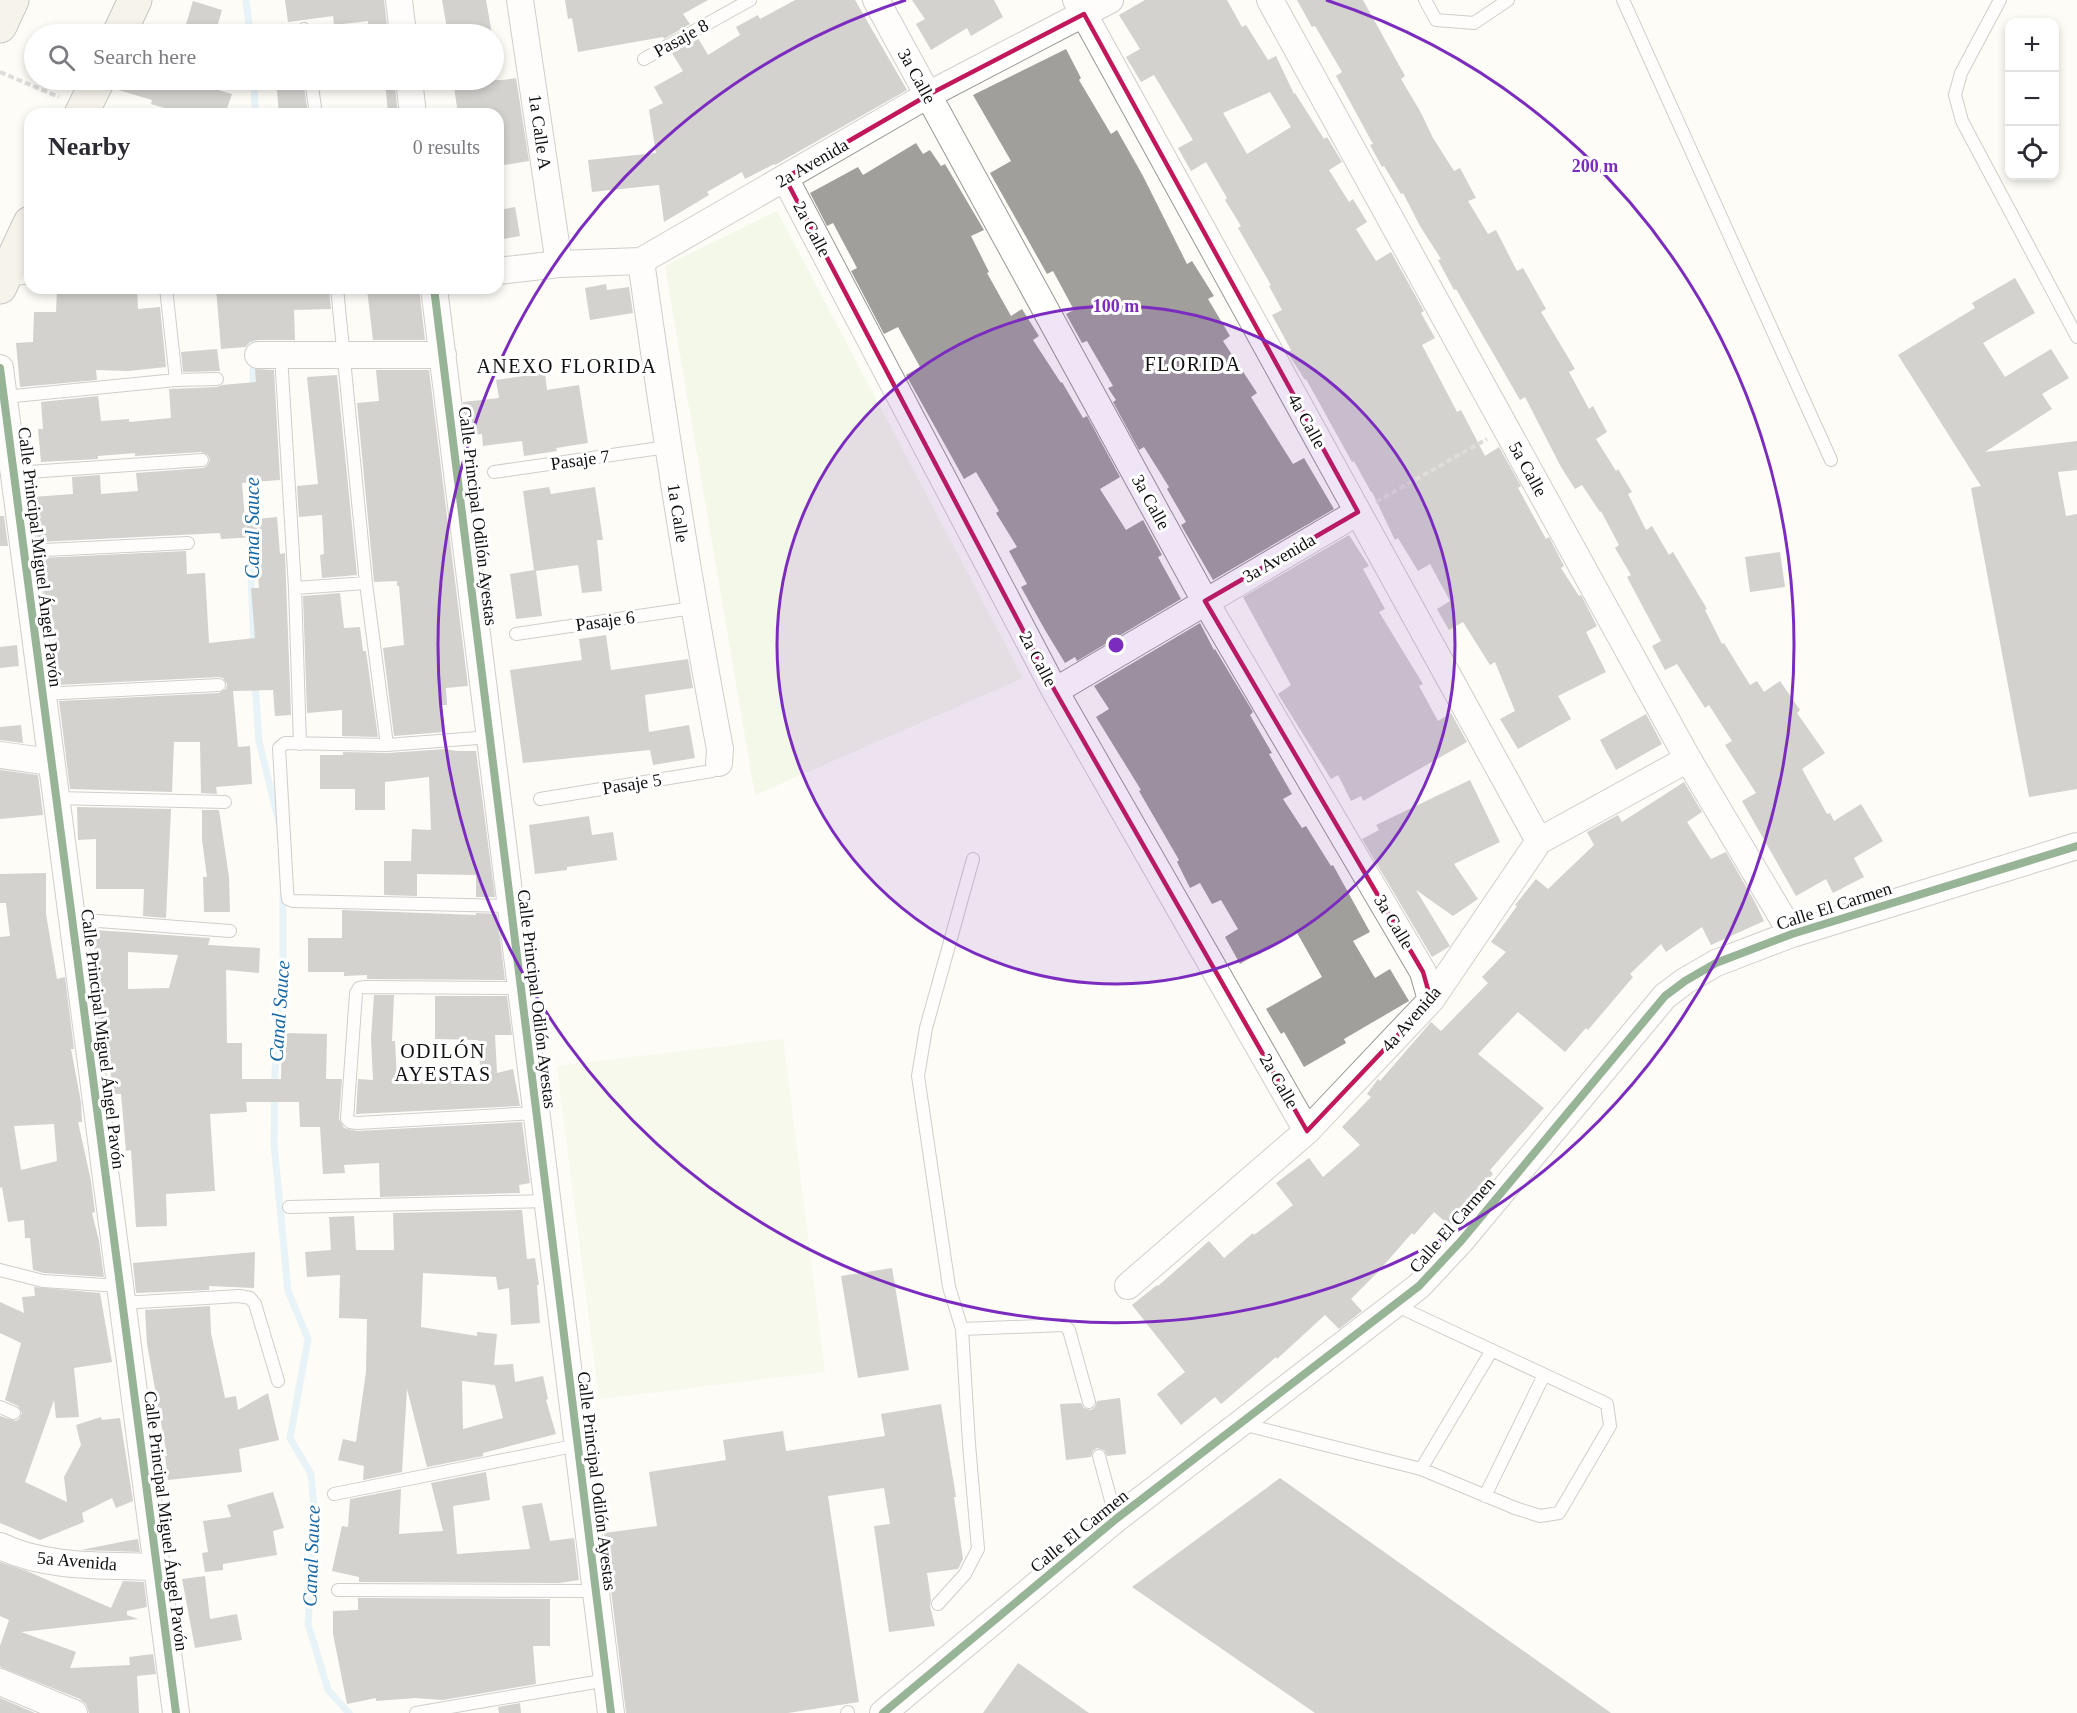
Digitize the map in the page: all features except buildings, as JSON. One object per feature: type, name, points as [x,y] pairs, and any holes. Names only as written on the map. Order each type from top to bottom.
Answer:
[{"type":"main road","points":[[0,26],[12,0]]},
{"type":"main road","points":[[124,24],[135,0]]},
{"type":"main road","points":[[11,282],[24,242]]},
{"type":"street","points":[[399,0],[402,24]]},
{"type":"street","name":"1a Calle A","points":[[520,0],[559,264]]},
{"type":"street","name":"3a Calle","points":[[876,0],[1205,601],[1423,972],[1431,1000]]},
{"type":"street","name":"2a Avenida","points":[[504,271],[559,264],[641,261],[1080,7],[1110,0]]},
{"type":"street","name":"5a Calle","points":[[1270,0],[1688,759],[1792,934]]},
{"type":"street","name":"4a Calle","points":[[1080,7],[1539,842]]},
{"type":"street","points":[[409,90],[412,108]]},
{"type":"street","name":"2a Calle","points":[[785,178],[1055,691],[1307,1131]]},
{"type":"street","name":"1a Calle","points":[[641,261],[667,447],[693,608],[720,749],[719,763]]},
{"type":"street","name":"Calle Principal Odilón Ayestas","points":[[435,294],[611,1713]]},
{"type":"street","points":[[270,355],[443,355]]},
{"type":"street","name":"Calle Principal Miguel Ángel Pavón","points":[[0,368],[176,1713]]},
{"type":"street","name":"3a Avenida","points":[[1055,691],[1358,512]]},
{"type":"street","points":[[0,755],[51,762]]},
{"type":"street","name":"4a Avenida","points":[[1128,1286],[1307,1131],[1431,1000],[1539,842],[1688,759]]},
{"type":"street","name":"Calle El Carmen","points":[[882,1713],[1116,1519],[1419,1286],[1461,1240],[1665,996],[1685,981],[1716,963],[1792,934],[2077,846]]},
{"type":"street","name":"5a Avenida","points":[[0,1545],[19,1555],[41,1560],[157,1567]]},
{"type":"street","points":[[0,1682],[74,1713]]},
{"type":"lane","name":"Pasaje 8","points":[[644,59],[750,0]]},
{"type":"lane","points":[[1425,0],[1436,20],[1474,23],[1508,0]]},
{"type":"lane","points":[[1623,0],[1831,460]]},
{"type":"lane","points":[[2000,0],[1961,73],[1955,95],[1962,121],[2077,337]]},
{"type":"lane","points":[[312,90],[315,108]]},
{"type":"lane","points":[[167,294],[176,380]]},
{"type":"lane","points":[[338,294],[366,583],[387,745]]},
{"type":"lane","points":[[270,355],[294,588],[300,744]]},
{"type":"lane","points":[[4,397],[176,380],[217,379]]},
{"type":"lane","name":"Pasaje 7","points":[[494,472],[667,447]]},
{"type":"lane","points":[[14,473],[202,460]]},
{"type":"lane","points":[[24,551],[188,543]]},
{"type":"lane","points":[[294,588],[366,583]]},
{"type":"lane","name":"Pasaje 6","points":[[516,634],[693,608]]},
{"type":"lane","points":[[42,694],[219,685]]},
{"type":"lane","points":[[490,737],[387,745],[285,743],[279,748],[288,899],[292,901],[511,906]]},
{"type":"lane","name":"Pasaje 5","points":[[540,799],[712,771],[719,763]]},
{"type":"lane","points":[[56,798],[225,802]]},
{"type":"lane","points":[[938,1604],[965,1574],[978,1549],[962,1329],[950,1287],[918,1076],[926,1028],[973,859]]},
{"type":"lane","points":[[72,919],[230,931]]},
{"type":"lane","points":[[521,988],[359,988],[356,993],[347,1119],[357,1123],[536,1113]]},
{"type":"lane","points":[[289,1207],[548,1201]]},
{"type":"lane","points":[[0,1270],[43,1281],[121,1295],[250,1298],[255,1304],[278,1381]]},
{"type":"lane","points":[[1240,1424],[1421,1469],[1540,1516],[1559,1513],[1611,1426],[1607,1404],[1395,1305]]},
{"type":"lane","points":[[962,1329],[1059,1323],[1064,1325],[1068,1330],[1089,1402]]},
{"type":"lane","points":[[1421,1469],[1492,1350]]},
{"type":"lane","points":[[1485,1496],[1544,1375]]},
{"type":"lane","points":[[0,1407],[14,1413]]},
{"type":"lane","points":[[334,1494],[578,1445]]},
{"type":"lane","points":[[1099,1456],[1116,1519]]},
{"type":"lane","points":[[338,1590],[596,1591]]},
{"type":"lane","points":[[416,1713],[606,1680]]},
{"type":"path","points":[[0,72],[24,80]]},
{"type":"path","points":[[55,90],[88,101]]},
{"type":"path","points":[[1358,512],[1506,428]]},
{"type":"highlighted area","points":[[1084,14],[1358,512],[1205,601],[1423,972],[1431,1000],[1307,1131],[1055,691],[785,178],[928,95]]},
{"type":"green space","points":[[777,211],[1023,678],[755,795],[665,266]]},
{"type":"green space","points":[[783,1039],[825,1372],[599,1399],[557,1066]]},
{"type":"waterway","name":"Canal Sauce","points":[[246,0],[249,24]]},
{"type":"waterway","name":"Canal Sauce","points":[[254,90],[255,108]]},
{"type":"waterway","name":"Canal Sauce","points":[[253,391],[254,333]]},
{"type":"waterway","name":"Canal Sauce","points":[[252,474],[250,551],[254,646]]},
{"type":"waterway","name":"Canal Sauce","points":[[255,684],[259,741],[279,823]]},
{"type":"waterway","name":"Canal Sauce","points":[[283,894],[283,993],[275,1071],[274,1144],[288,1291],[308,1339],[290,1438],[311,1474],[315,1519],[308,1624],[328,1690],[349,1713]]},
{"type":"cycle path","points":[[435,294],[611,1713]]},
{"type":"cycle path","points":[[0,368],[176,1713]]},
{"type":"cycle path","points":[[883,1713],[1116,1519],[1419,1286],[1461,1241],[1665,996],[1685,981],[1716,963],[1792,934],[2077,846]]},
{"type":"district","name":"FLORIDA","points":[[1193,364]]},
{"type":"district","name":"ANEXO FLORIDA","points":[[567,366]]},
{"type":"district","name":"ODILÓN AYESTAS","points":[[443,1062]]}]
